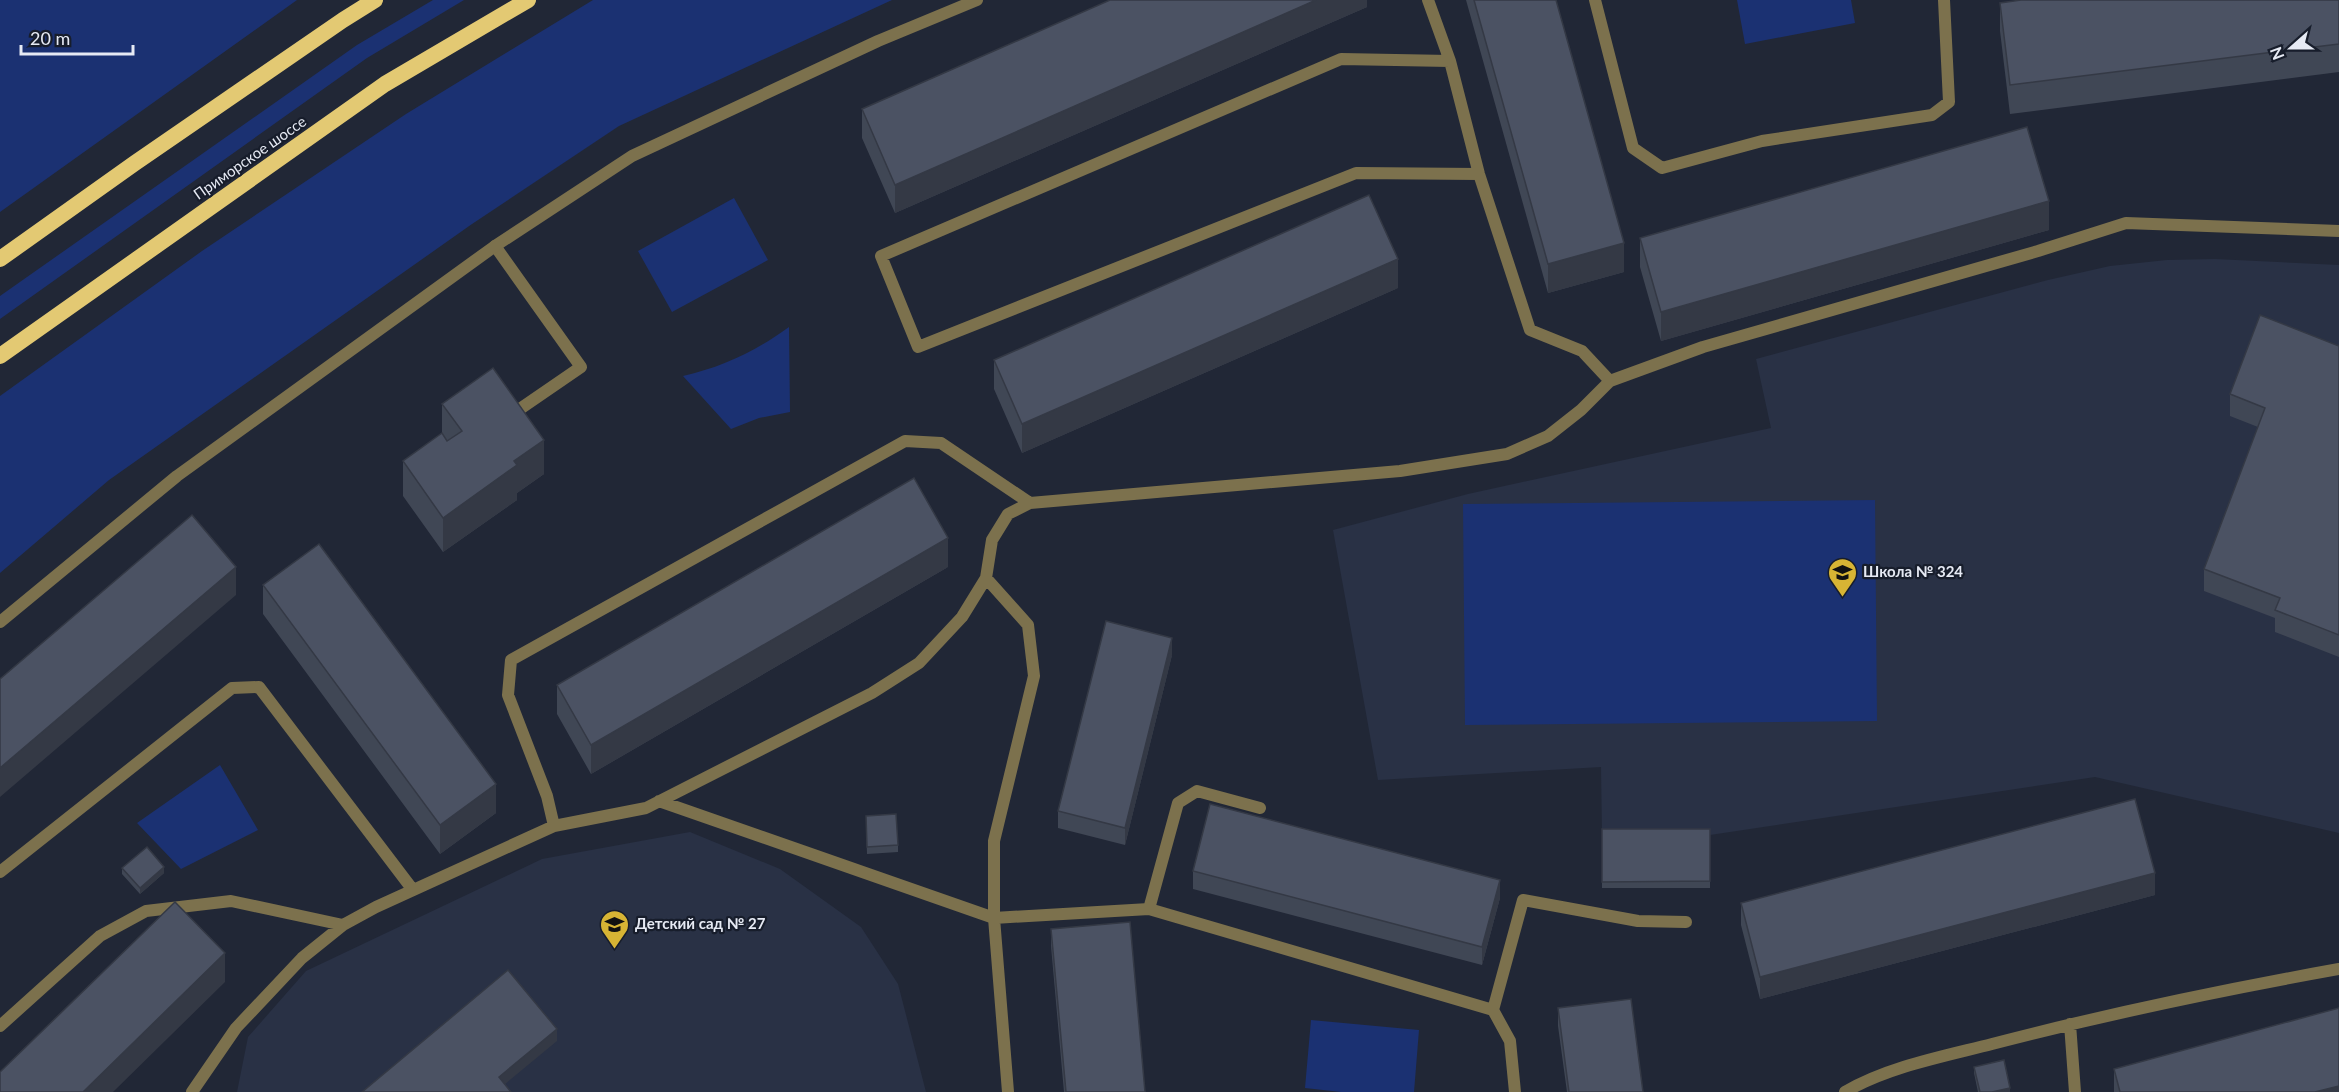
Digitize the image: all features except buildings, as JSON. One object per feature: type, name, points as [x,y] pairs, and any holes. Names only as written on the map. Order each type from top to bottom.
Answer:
[{"type":"highway","points":[[0,260],[145,156],[375,0]]},
{"type":"highway","name":"Приморское шоссе","points":[[0,356],[385,84],[528,0]]},
{"type":"street","points":[[0,622],[177,476],[495,246],[632,156],[878,40],[977,0]]},
{"type":"street","points":[[1428,0],[1450,61],[1479,174],[1530,330],[1582,351],[1610,381]]},
{"type":"street","points":[[1595,0],[1633,148],[1662,168],[1761,141],[1932,115],[1949,102],[1944,0]]},
{"type":"street","points":[[1450,61],[1341,59],[881,256],[918,347],[1356,173],[1479,174]]},
{"type":"street","points":[[192,1092],[236,1028],[302,958],[343,926],[376,907],[554,826],[646,808],[872,693],[919,663],[962,617],[986,578],[992,540],[1008,514],[1030,503],[1400,471],[1507,454],[1548,436],[1581,410],[1610,381],[1703,347],[2126,224],[2339,231]]},
{"type":"street","points":[[495,246],[581,367],[514,413]]},
{"type":"street","points":[[554,826],[547,796],[508,695],[511,660],[905,441],[941,443],[1030,503]]},
{"type":"street","points":[[986,578],[1028,625],[1034,676],[994,842],[994,918],[1008,1092]]},
{"type":"street","points":[[0,872],[231,688],[259,687],[413,890]]},
{"type":"street","points":[[1149,909],[1178,803],[1197,791],[1260,808]]},
{"type":"street","points":[[659,801],[994,918],[1149,909],[1493,1010]]},
{"type":"street","points":[[1515,1092],[1510,1041],[1493,1010],[1522,900],[1638,921],[1686,922]]},
{"type":"street","points":[[0,1026],[100,936],[146,911],[231,901],[343,926]]},
{"type":"street","points":[[1845,1092],[1861,1083],[1927,1061],[2070,1024],[2240,987],[2339,969]]},
{"type":"street","points":[[2070,1024],[2075,1092]]},
{"type":"shaded area","points":[[0,0],[297,0],[0,212]]},
{"type":"shaded area","points":[[433,0],[464,0],[367,58],[0,319],[0,296],[357,45]]},
{"type":"shaded area","points":[[593,0],[892,0],[619,126],[472,224],[109,480],[0,573],[0,396],[202,251],[406,114]]},
{"type":"shaded area","points":[[1737,0],[1851,0],[1855,23],[1745,44]]},
{"type":"shaded area","points":[[734,198],[768,260],[672,312],[638,251]]},
{"type":"shaded area","name":"Школа № 324","points":[[2215,259],[2339,265],[2339,833],[2095,777],[1710,835],[1602,835],[1601,767],[1378,780],[1333,530],[1468,494],[1771,428],[1756,359],[2048,280],[2110,266],[2167,260]]},
{"type":"shaded area","points":[[789,327],[790,412],[759,418],[731,429],[683,376],[739,357]]},
{"type":"shaded area","points":[[1875,500],[1877,721],[1465,725],[1463,504]]},
{"type":"shaded area","points":[[220,765],[258,830],[181,869],[137,823]]},
{"type":"shaded area","name":"Детский сад № 27","points":[[690,832],[780,869],[861,927],[898,984],[926,1092],[237,1092],[248,1037],[306,971],[542,859]]},
{"type":"shaded area","points":[[1311,1020],[1419,1030],[1414,1092],[1341,1092],[1305,1088]]},
{"type":"place","name":"Школа № 324","points":[[1842,598]]},
{"type":"place","name":"Детский сад № 27","points":[[614,950]]}]
